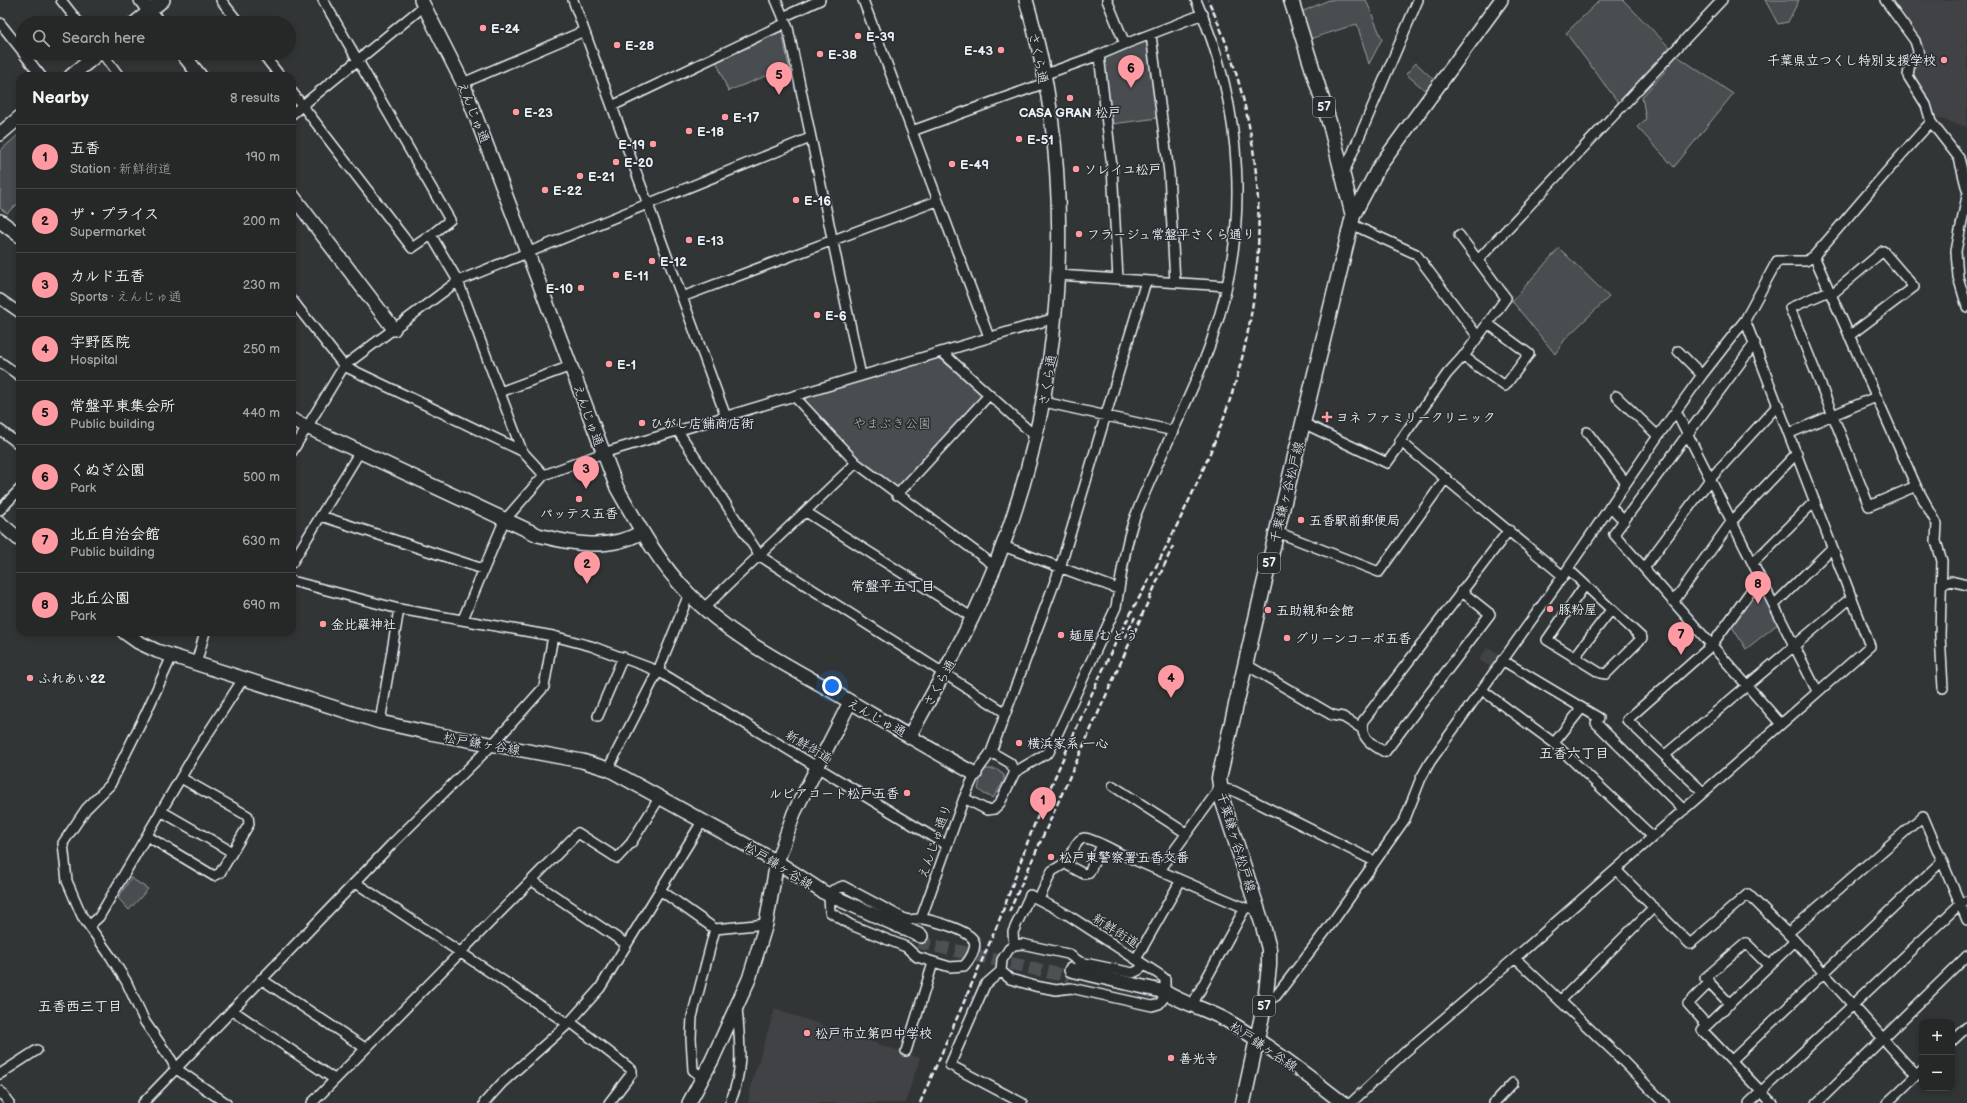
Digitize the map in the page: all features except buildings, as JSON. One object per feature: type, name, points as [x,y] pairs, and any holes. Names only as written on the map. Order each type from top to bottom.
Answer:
[{"type":"main road","name":"千葉鎌ヶ谷松戸線","points":[[1243,1103],[1265,1002],[1269,966],[1268,949],[1251,908],[1220,788],[1221,768],[1352,220],[1343,175],[1331,128],[1291,0]]},
{"type":"street","points":[[61,0],[74,16]]},
{"type":"street","points":[[141,0],[153,16]]},
{"type":"street","points":[[143,16],[163,0]]},
{"type":"street","points":[[221,0],[234,16]]},
{"type":"street","points":[[296,98],[412,248],[450,220],[359,59],[323,0]]},
{"type":"street","points":[[573,0],[726,417]]},
{"type":"street","points":[[776,0],[785,20],[861,376]]},
{"type":"street","points":[[612,106],[785,20],[820,0]]},
{"type":"street","points":[[863,0],[989,337]]},
{"type":"street","name":"さくら通","points":[[910,735],[945,673],[973,618],[995,566],[1016,510],[1044,402],[1055,318],[1058,275],[1055,159],[1044,79],[1026,0]]},
{"type":"street","points":[[1107,0],[1125,44]]},
{"type":"street","points":[[964,798],[987,810],[994,809],[1000,803],[1015,772],[1049,752],[1116,607],[1118,589],[1134,518],[1174,431],[1221,314],[1233,260],[1236,232],[1238,190],[1236,155],[1227,91],[1220,62],[1203,14],[1196,0]]},
{"type":"street","points":[[1343,175],[1418,0]]},
{"type":"street","points":[[1478,337],[1416,254],[1352,220],[1379,167],[1501,0]]},
{"type":"street","points":[[1478,260],[1722,0]]},
{"type":"street","points":[[1885,0],[1914,41],[1919,54],[1910,63],[1908,76],[1926,105],[1931,122],[1963,157],[1967,190]]},
{"type":"street","points":[[296,111],[359,59],[422,3]]},
{"type":"street","name":"えんじゅ通","points":[[422,3],[463,83],[529,252],[617,488],[642,532],[667,570],[704,608],[734,632],[850,702],[910,735],[975,774]]},
{"type":"street","points":[[912,131],[1044,79],[1125,44],[1203,14]]},
{"type":"street","points":[[0,23],[16,44]]},
{"type":"street","points":[[463,83],[584,31]]},
{"type":"street","points":[[1151,34],[1169,173],[1174,282]]},
{"type":"street","points":[[1100,55],[1112,167],[1118,279]]},
{"type":"street","points":[[28,60],[38,72]]},
{"type":"street","points":[[76,72],[92,60]]},
{"type":"street","points":[[107,60],[117,72]]},
{"type":"street","points":[[187,60],[197,72]]},
{"type":"street","points":[[267,60],[277,72]]},
{"type":"street","points":[[1,130],[16,120]]},
{"type":"street","points":[[1265,1002],[1276,996],[1334,920],[1374,861],[1405,820],[1421,778],[1430,762],[1565,572],[1658,436],[1702,375],[1745,320],[1777,261],[1806,261],[1814,256],[1855,210],[1894,162],[1931,122]]},
{"type":"street","points":[[296,446],[344,366],[458,281],[810,138]]},
{"type":"street","points":[[1967,196],[1956,251],[1958,277],[1967,307]]},
{"type":"street","points":[[296,200],[394,329]]},
{"type":"street","points":[[682,297],[937,200]]},
{"type":"street","points":[[0,221],[16,233]]},
{"type":"street","points":[[431,235],[458,281],[522,451],[544,476]]},
{"type":"street","points":[[1303,424],[1387,463],[1447,374],[1478,337],[1506,298],[1459,235]]},
{"type":"street","points":[[1849,336],[1914,287],[1883,251],[1830,293],[1790,308],[1869,506],[1916,486]]},
{"type":"street","points":[[1814,256],[1916,486],[1937,524],[1936,541],[1942,561],[1943,584],[1940,635],[1943,688]]},
{"type":"street","points":[[1058,275],[1227,286]]},
{"type":"street","name":"えんじゅ通り","points":[[921,919],[946,845],[964,798],[975,774],[991,752],[1060,568],[1146,281]]},
{"type":"street","points":[[0,299],[16,310]]},
{"type":"street","points":[[296,307],[344,366],[522,451]]},
{"type":"street","points":[[463,619],[504,521],[544,476],[603,453],[1055,318]]},
{"type":"street","points":[[1350,1103],[1405,1052],[1616,870],[1780,723],[1870,646],[1790,433],[1745,320]]},
{"type":"street","points":[[1463,356],[1505,386],[1529,354],[1487,323]]},
{"type":"street","points":[[1754,342],[1614,534],[1780,723]]},
{"type":"street","points":[[1678,351],[1702,375]]},
{"type":"street","points":[[942,352],[1036,437]]},
{"type":"street","points":[[0,362],[16,373]]},
{"type":"street","points":[[500,392],[571,366]]},
{"type":"street","points":[[897,495],[989,395]]},
{"type":"street","points":[[794,396],[856,463],[897,495],[995,566]]},
{"type":"street","points":[[1616,396],[1658,436]]},
{"type":"street","points":[[1790,433],[1876,397]]},
{"type":"street","points":[[1044,402],[1174,431]]},
{"type":"street","points":[[1644,568],[1711,478],[1778,405]]},
{"type":"street","points":[[1676,411],[1817,691]]},
{"type":"street","points":[[296,422],[504,521],[538,535],[570,544],[597,545],[632,538],[642,532]]},
{"type":"street","points":[[0,430],[16,442]]},
{"type":"street","points":[[678,431],[760,556],[1006,713]]},
{"type":"street","points":[[1587,432],[1626,483]]},
{"type":"street","points":[[1401,442],[1509,530],[1585,585],[1642,638],[1606,674],[1600,673],[1547,640],[1585,585]]},
{"type":"street","points":[[296,557],[359,453]]},
{"type":"street","points":[[1674,601],[1732,521],[1797,453]]},
{"type":"street","points":[[704,608],[856,463]]},
{"type":"street","points":[[1277,532],[1379,572],[1446,478]]},
{"type":"street","points":[[0,510],[16,492]]},
{"type":"street","points":[[1753,563],[1815,501]]},
{"type":"street","points":[[1610,506],[1624,521]]},
{"type":"street","points":[[806,512],[973,618]]},
{"type":"street","points":[[321,516],[483,569]]},
{"type":"street","points":[[0,523],[16,537]]},
{"type":"street","points":[[1361,728],[1363,721],[1509,530]]},
{"type":"street","points":[[1003,546],[1118,589]]},
{"type":"street","points":[[1774,605],[1832,548]]},
{"type":"street","points":[[1703,792],[1627,720],[1712,645],[1760,578]]},
{"type":"street","points":[[1943,584],[1951,581],[1967,585]]},
{"type":"street","name":"新鮮街道","points":[[296,582],[399,609],[463,619],[553,636],[624,657],[658,671],[946,845]]},
{"type":"street","points":[[1246,664],[1332,715],[1343,717],[1361,728],[1365,738],[1385,752],[1490,614],[1461,591]]},
{"type":"street","points":[[608,769],[658,671],[689,594]]},
{"type":"street","points":[[1664,755],[1852,597]]},
{"type":"street","points":[[380,722],[399,609]]},
{"type":"street","points":[[1574,658],[1611,610]]},
{"type":"street","name":"松戸鎌ヶ谷線","points":[[130,636],[138,642],[172,656],[380,722],[492,745],[582,761],[608,769],[777,862],[827,895],[845,909],[920,939]]},
{"type":"street","points":[[196,664],[204,636]]},
{"type":"street","points":[[144,1103],[261,979],[492,745],[544,687],[553,636]]},
{"type":"street","points":[[172,656],[145,715],[110,785],[86,809],[63,843],[67,880],[82,916],[125,979],[145,1022],[176,1068],[226,1103]]},
{"type":"street","points":[[598,716],[624,657]]},
{"type":"street","points":[[1502,660],[1582,708],[1597,721],[1684,810]]},
{"type":"street","points":[[89,926],[100,917],[161,811],[243,679]]},
{"type":"street","points":[[1482,690],[1554,743],[1653,837]]},
{"type":"street","points":[[689,1103],[703,1078],[749,979],[766,924],[777,862],[794,813],[850,702]]},
{"type":"street","points":[[1554,743],[1582,708]]},
{"type":"street","points":[[991,752],[1010,763],[1015,772]]},
{"type":"street","points":[[147,836],[214,876],[220,873],[249,824],[248,816],[181,778]]},
{"type":"street","points":[[1113,786],[1186,832]]},
{"type":"street","points":[[1160,870],[1186,832],[1220,788],[1234,791],[1374,861]]},
{"type":"street","points":[[312,1103],[578,833],[617,858],[631,843],[660,797]]},
{"type":"street","points":[[161,811],[232,852]]},
{"type":"street","points":[[1788,934],[1923,816],[1942,861],[1964,902],[1967,920]]},
{"type":"street","points":[[484,1103],[502,1083],[568,1024],[600,988],[703,820]]},
{"type":"street","points":[[1014,945],[1014,932],[1030,895],[1040,899],[1052,871],[1069,861],[1077,843],[1083,838],[1251,908],[1192,1005]]},
{"type":"street","points":[[1069,861],[1071,868],[1087,874],[1091,871],[1102,845]]},
{"type":"street","points":[[1732,1060],[1942,861]]},
{"type":"street","points":[[1616,870],[1690,944],[1748,894],[1795,941],[1853,1006],[1919,1072],[1887,1103]]},
{"type":"street","points":[[531,880],[626,944]]},
{"type":"street","points":[[1022,1103],[950,1064],[985,985],[1001,971],[1002,960],[1009,949],[1014,945],[1022,944],[1068,954],[1080,962],[1133,973],[1139,970],[1140,961],[1181,880]]},
{"type":"street","points":[[356,883],[568,1024],[573,1024],[632,1070],[632,1073],[609,1103]]},
{"type":"street","points":[[843,886],[905,919],[912,921],[921,919],[961,930],[974,941],[974,947],[969,961],[964,966],[950,967],[917,957],[906,947],[873,935],[830,912],[827,895],[833,890],[843,886]]},
{"type":"street","points":[[660,890],[715,929],[766,924]]},
{"type":"street","name":"新鮮街道","points":[[1040,899],[1140,961],[1165,979],[1160,994]]},
{"type":"street","points":[[1749,1103],[1964,902]]},
{"type":"street","points":[[1560,1001],[1654,907]]},
{"type":"street","points":[[703,1078],[693,1070],[690,1038],[692,1017],[715,929]]},
{"type":"street","points":[[1772,1103],[1702,1030],[1795,941]]},
{"type":"street","points":[[1730,1004],[1705,978],[1746,943],[1769,966]]},
{"type":"street","points":[[1817,1103],[1967,956]]},
{"type":"street","points":[[1515,958],[1664,1103]]},
{"type":"street","points":[[906,1051],[933,962]]},
{"type":"street","points":[[1001,971],[1010,979],[1015,981],[1056,990],[1071,988],[1152,1006],[1159,1004],[1160,994]]},
{"type":"street","name":"松戸鎌ヶ谷線","points":[[1070,973],[1160,994],[1192,1005],[1226,1020],[1302,1071],[1343,1103]]},
{"type":"street","points":[[261,979],[365,1048]]},
{"type":"street","points":[[1707,1025],[1688,1004],[1710,982]]},
{"type":"street","points":[[730,1103],[740,1076],[740,1038],[737,1007]]},
{"type":"street","points":[[232,1010],[334,1080]]},
{"type":"street","points":[[1955,1038],[1967,1027]]},
{"type":"street","points":[[0,1074],[37,1050]]},
{"type":"street","points":[[1494,1103],[1513,1083]]},
{"type":"street","points":[[0,1090],[9,1103]]},
{"type":"shaded area","name":"千葉県立つくし特別支援学校","points":[[1890,0],[1967,0],[1967,127],[1935,117],[1930,102],[1913,75],[1916,64],[1926,55],[1919,39]]},
{"type":"shaded area","points":[[1487,648],[1501,655],[1492,668],[1479,660]]},
{"type":"shaded area","name":"松戸市立第四中学校","points":[[775,1009],[920,1058],[905,1103],[748,1103],[753,1078]]},
{"type":"green space","points":[[1329,0],[1366,0],[1382,39],[1369,64],[1357,24],[1310,39],[1301,12]]},
{"type":"green space","points":[[1600,0],[1623,0],[1680,58],[1733,94],[1674,167],[1637,127],[1646,119],[1642,97],[1667,69],[1660,65],[1621,106],[1566,33]]},
{"type":"green space","points":[[1765,0],[1799,0],[1788,22],[1778,24]]},
{"type":"green space","points":[[777,31],[782,32],[789,67],[728,91],[716,60]]},
{"type":"green space","points":[[1144,40],[1147,42],[1158,118],[1112,124],[1104,59],[1106,55]]},
{"type":"green space","points":[[1416,63],[1435,81],[1427,92],[1406,74]]},
{"type":"green space","points":[[16,137],[16,205],[7,213],[0,208],[0,151]]},
{"type":"green space","points":[[1559,248],[1609,297],[1566,338],[1555,354],[1512,301]]},
{"type":"green space","name":"やまぶき公園","points":[[939,358],[981,393],[981,397],[899,488],[895,488],[864,465],[804,402],[805,398]]},
{"type":"green space","points":[[1760,585],[1779,623],[1746,649],[1731,625]]},
{"type":"green space","points":[[986,769],[996,769],[1004,775],[1004,781],[993,798],[984,794],[978,789],[981,775]]},
{"type":"green space","points":[[131,878],[148,889],[129,910],[118,898]]},
{"type":"tunnel","points":[[918,942],[1070,977]]},
{"type":"railway","points":[[920,1103],[996,928],[1037,818],[1116,642],[1161,557],[1193,492],[1216,438],[1235,384],[1248,329],[1256,273],[1258,218],[1255,163],[1245,108],[1230,53],[1208,0]]},
{"type":"railway","points":[[1009,912],[1173,546]]},
{"type":"railway","points":[[1125,638],[1135,617]]},
{"type":"place","name":"E-24","points":[[483,28]]},
{"type":"place","name":"E-39","points":[[858,36]]},
{"type":"place","name":"E-28","points":[[617,45]]},
{"type":"place","name":"E-43","points":[[1001,50]]},
{"type":"place","name":"E-38","points":[[820,54]]},
{"type":"place","name":"千葉県立つくし特別支援学校","points":[[1944,60]]},
{"type":"place","name":"くぬぎ公園","points":[[1131,88]]},
{"type":"place","name":"常盤平東集会所","points":[[779,95]]},
{"type":"place","name":"CASA GRAN 松戸","points":[[1070,98]]},
{"type":"place","name":"E-23","points":[[516,112]]},
{"type":"place","name":"E-17","points":[[725,117]]},
{"type":"place","name":"E-18","points":[[689,131]]},
{"type":"place","name":"E-51","points":[[1019,139]]},
{"type":"place","name":"E-19","points":[[653,144]]},
{"type":"place","name":"E-20","points":[[616,162]]},
{"type":"place","name":"E-49","points":[[952,164]]},
{"type":"place","name":"ソレイユ松戸","points":[[1076,169]]},
{"type":"place","name":"E-21","points":[[580,176]]},
{"type":"place","name":"E-22","points":[[545,190]]},
{"type":"place","name":"E-16","points":[[796,200]]},
{"type":"place","name":"フラージュ常盤平さくら通り","points":[[1079,234]]},
{"type":"place","name":"E-13","points":[[689,240]]},
{"type":"place","name":"E-12","points":[[652,261]]},
{"type":"place","name":"E-11","points":[[616,275]]},
{"type":"place","name":"E-10","points":[[581,288]]},
{"type":"place","name":"E-6","points":[[817,315]]},
{"type":"place","name":"E-1","points":[[609,364]]},
{"type":"place","name":"ヨネ ファミリークリニック","points":[[1327,417]]},
{"type":"place","name":"ひがし店舗商店街","points":[[642,423]]},
{"type":"place","name":"カルド五香","points":[[586,489]]},
{"type":"place","name":"パッテス五香","points":[[579,499]]},
{"type":"place","name":"五香駅前郵便局","points":[[1301,520]]},
{"type":"place","name":"ザ・プライス","points":[[587,584]]},
{"type":"place","name":"北丘公園","points":[[1758,604]]},
{"type":"place","name":"豚粉屋","points":[[1550,609]]},
{"type":"place","name":"五助親和会館","points":[[1268,610]]},
{"type":"place","name":"金比羅神社","points":[[323,624]]},
{"type":"place","name":"麺屋 むどう","points":[[1061,635]]},
{"type":"place","name":"グリーンコーポ五香","points":[[1287,638]]},
{"type":"place","name":"北丘自治会館","points":[[1681,655]]},
{"type":"place","name":"ふれあい22","points":[[30,678]]},
{"type":"place","name":"宇野医院","points":[[1171,698]]},
{"type":"place","name":"横浜家系 一心","points":[[1019,743]]},
{"type":"place","name":"ルピアコート松戸五香","points":[[907,793]]},
{"type":"place","name":"五香","points":[[1043,820]]},
{"type":"place","name":"松戸東警察署五香交番","points":[[1051,857]]},
{"type":"place","name":"松戸市立第四中学校","points":[[807,1033]]},
{"type":"place","name":"善光寺","points":[[1171,1058]]},
{"type":"district","name":"常盤平五丁目","points":[[893,586]]},
{"type":"district","name":"五香六丁目","points":[[1574,753]]},
{"type":"district","name":"五香西三丁目","points":[[80,1006]]}]
